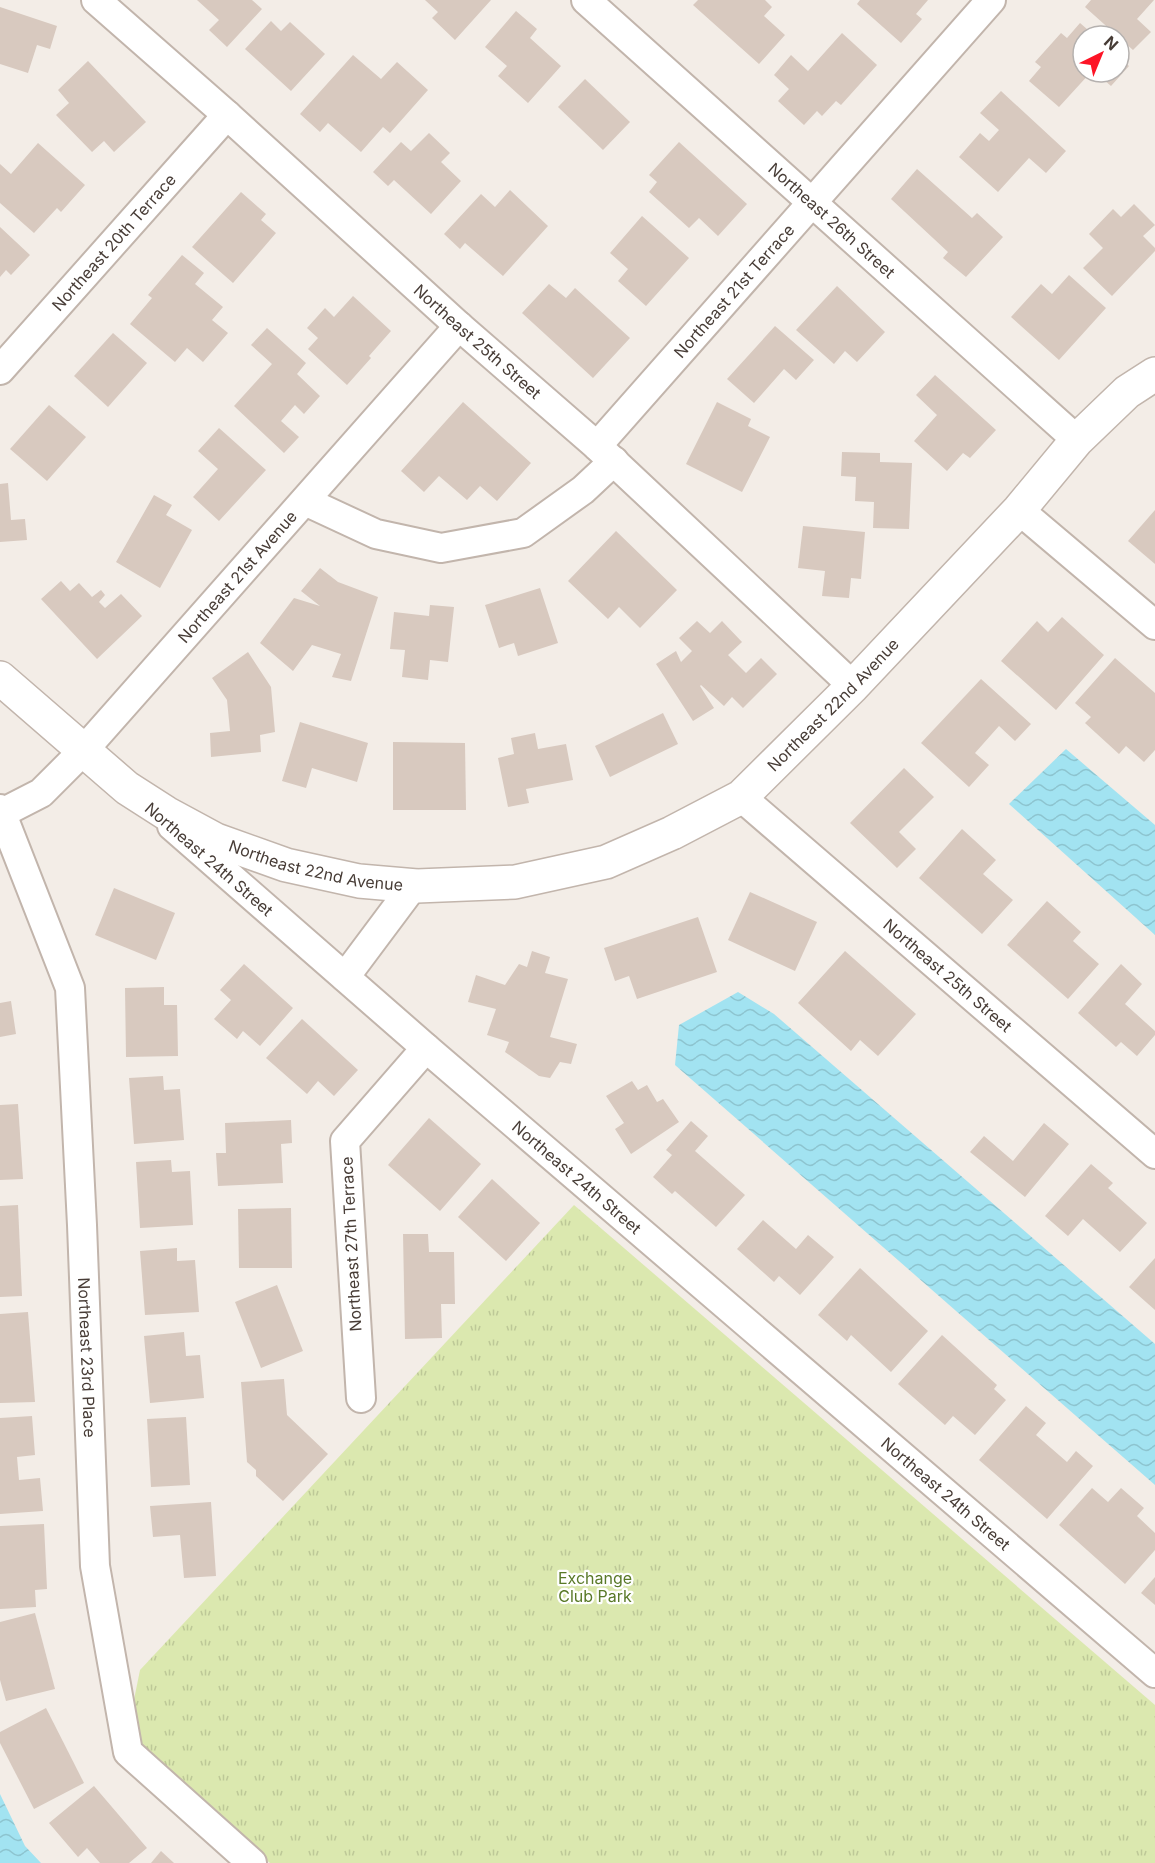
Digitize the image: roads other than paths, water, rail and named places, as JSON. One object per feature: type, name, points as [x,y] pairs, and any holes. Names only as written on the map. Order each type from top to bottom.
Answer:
[{"type":"street","name":"Northeast 25th Street","points":[[96,0],[228,115],[459,326],[605,454],[853,686]]},
{"type":"street","name":"Northeast 26th Street","points":[[586,0],[1077,440]]},
{"type":"street","name":"Northeast 21st Terrace","points":[[305,501],[376,534],[441,548],[523,533],[583,490],[605,454],[812,203],[991,0]]},
{"type":"street","name":"Northeast 20th Terrace","points":[[0,370],[228,115]]},
{"type":"street","name":"Northeast 21st Avenue","points":[[1,811],[41,792],[83,751],[459,326]]},
{"type":"street","name":"Northeast 22nd Avenue","points":[[127,788],[166,813],[216,840],[286,865],[359,881],[413,886],[515,882],[606,862],[672,833],[741,797],[853,686],[1019,510],[1077,440],[1127,392],[1155,356]]},
{"type":"street","points":[[1127,392],[1155,374]]},
{"type":"street","points":[[1019,510],[1155,626]]},
{"type":"street","name":"Northeast 24th Street","points":[[0,678],[426,1048],[1155,1673]]},
{"type":"street","name":"Northeast 25th Street","points":[[741,797],[1155,1154]]},
{"type":"street","name":"Northeast 23rd Place","points":[[1,811],[70,988],[95,1566],[128,1752],[252,1863]]},
{"type":"street","name":"Northeast 22nd Avenue","points":[[345,977],[413,886]]},
{"type":"street","name":"Northeast 27th Terrace","points":[[361,1398],[345,1141],[426,1048]]},
{"type":"water","points":[[1066,749],[1155,825],[1155,935],[1009,804]]},
{"type":"water","points":[[738,992],[774,1014],[1155,1344],[1155,1485],[675,1065],[679,1025]]},
{"type":"water","points":[[0,1794],[25,1846],[41,1863],[0,1863]]},
{"type":"park label","name":"Exchange Club Park","points":[[595,1587]]}]
